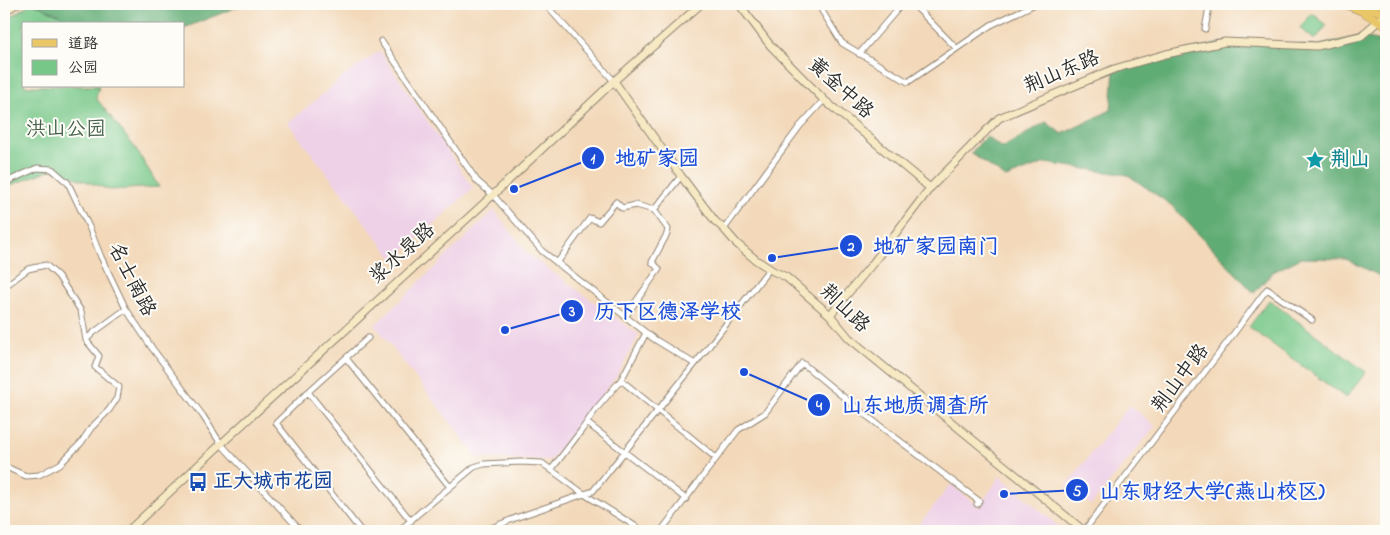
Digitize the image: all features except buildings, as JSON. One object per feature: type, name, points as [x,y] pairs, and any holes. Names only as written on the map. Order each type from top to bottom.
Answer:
[{"type":"main road","points":[[4,12],[16,4]]},
{"type":"main road","name":"浆水泉路","points":[[128,531],[614,81],[702,4]]},
{"type":"main road","name":"黄金中路","points":[[739,4],[770,45],[824,100],[930,188]]},
{"type":"main road","points":[[1346,4],[1362,11],[1386,26]]},
{"type":"main road","points":[[1364,4],[1386,14]]},
{"type":"main road","name":"荆山东路","points":[[830,315],[873,263],[930,188],[999,118],[1114,69],[1166,54],[1225,42],[1317,46],[1361,36],[1386,14]]},
{"type":"main road","name":"荆山路","points":[[614,81],[681,176],[715,221],[737,244],[786,277],[830,315],[849,338],[1084,531]]},
{"type":"street","points":[[545,4],[614,81]]},
{"type":"street","points":[[827,4],[822,11],[842,44],[908,82],[991,25],[1035,4]]},
{"type":"street","points":[[859,54],[902,4]]},
{"type":"street","points":[[913,4],[956,48]]},
{"type":"street","points":[[1203,4],[1209,7],[1205,29]]},
{"type":"street","points":[[381,40],[477,181],[493,195],[542,251],[646,333],[696,364]]},
{"type":"street","points":[[724,229],[800,126],[824,100]]},
{"type":"street","name":"名士南路","points":[[4,182],[37,168],[52,169],[68,183],[126,309],[152,348],[203,416],[221,444],[301,531]]},
{"type":"street","points":[[654,210],[681,176]]},
{"type":"street","points":[[557,263],[590,218],[600,222],[616,202],[622,208],[636,204],[654,210],[668,229],[652,262],[659,269],[625,317]]},
{"type":"street","points":[[4,287],[28,269],[46,265],[58,276],[81,311],[86,340],[99,356],[95,368],[119,387],[117,398],[109,410],[60,464],[39,475],[26,476],[4,466]]},
{"type":"street","points":[[484,531],[593,491],[696,364],[770,268]]},
{"type":"street","name":"荆山中路","points":[[1084,531],[1267,289],[1312,320]]},
{"type":"street","points":[[86,340],[126,309]]},
{"type":"street","points":[[551,470],[596,409],[621,380],[646,333]]},
{"type":"street","points":[[361,531],[276,423],[368,338]]},
{"type":"street","points":[[346,358],[450,487]]},
{"type":"street","points":[[661,531],[738,430],[766,413],[802,363],[863,413],[979,501],[976,504]]},
{"type":"street","points":[[621,380],[716,458]]},
{"type":"street","points":[[308,392],[411,521]]},
{"type":"street","points":[[587,423],[686,499]]},
{"type":"street","points":[[400,531],[474,468],[484,464],[520,462],[542,463],[584,494],[643,531]]},
{"type":"shaded area","points":[[380,51],[473,188],[394,260],[288,123],[348,73]]},
{"type":"shaded area","points":[[494,210],[528,254],[639,335],[616,377],[551,460],[478,458],[375,325]]},
{"type":"shaded area","points":[[1129,405],[1155,426],[1091,505],[1066,486]]},
{"type":"shaded area","points":[[1000,476],[1064,531],[914,531],[951,484],[979,507]]},
{"type":"green space","name":"洪山公园","points":[[30,4],[34,4],[60,15],[67,22],[22,22],[22,88],[98,88],[96,98],[136,149],[159,187],[110,190],[52,169],[4,188],[4,22]]},
{"type":"green space","points":[[34,4],[245,4],[185,28],[185,22],[67,22],[60,15]]},
{"type":"green space","points":[[1312,13],[1327,25],[1315,40],[1300,28]]},
{"type":"green space","points":[[1361,36],[1386,44],[1386,282],[1376,274],[1346,259],[1301,258],[1273,272],[1254,293],[1171,205],[1128,175],[1045,163],[1006,178],[971,153],[986,136],[1002,148],[1046,122],[1062,134],[1111,110],[1114,69],[1225,42],[1317,46]]},
{"type":"green space","points":[[1269,300],[1366,372],[1346,398],[1249,327]]},
{"type":"place","name":"荆山","points":[[1315,160]]},
{"type":"place","name":"地矿家园","points":[[514,189]]},
{"type":"place","name":"地矿家园南门","points":[[772,258]]},
{"type":"place","name":"历下区德泽学校","points":[[505,330]]},
{"type":"place","name":"山东地质调查所","points":[[744,372]]},
{"type":"place","name":"正大城市花园","points":[[198,482]]},
{"type":"place","name":"山东财经大学(燕山校区)","points":[[1004,494]]}]
